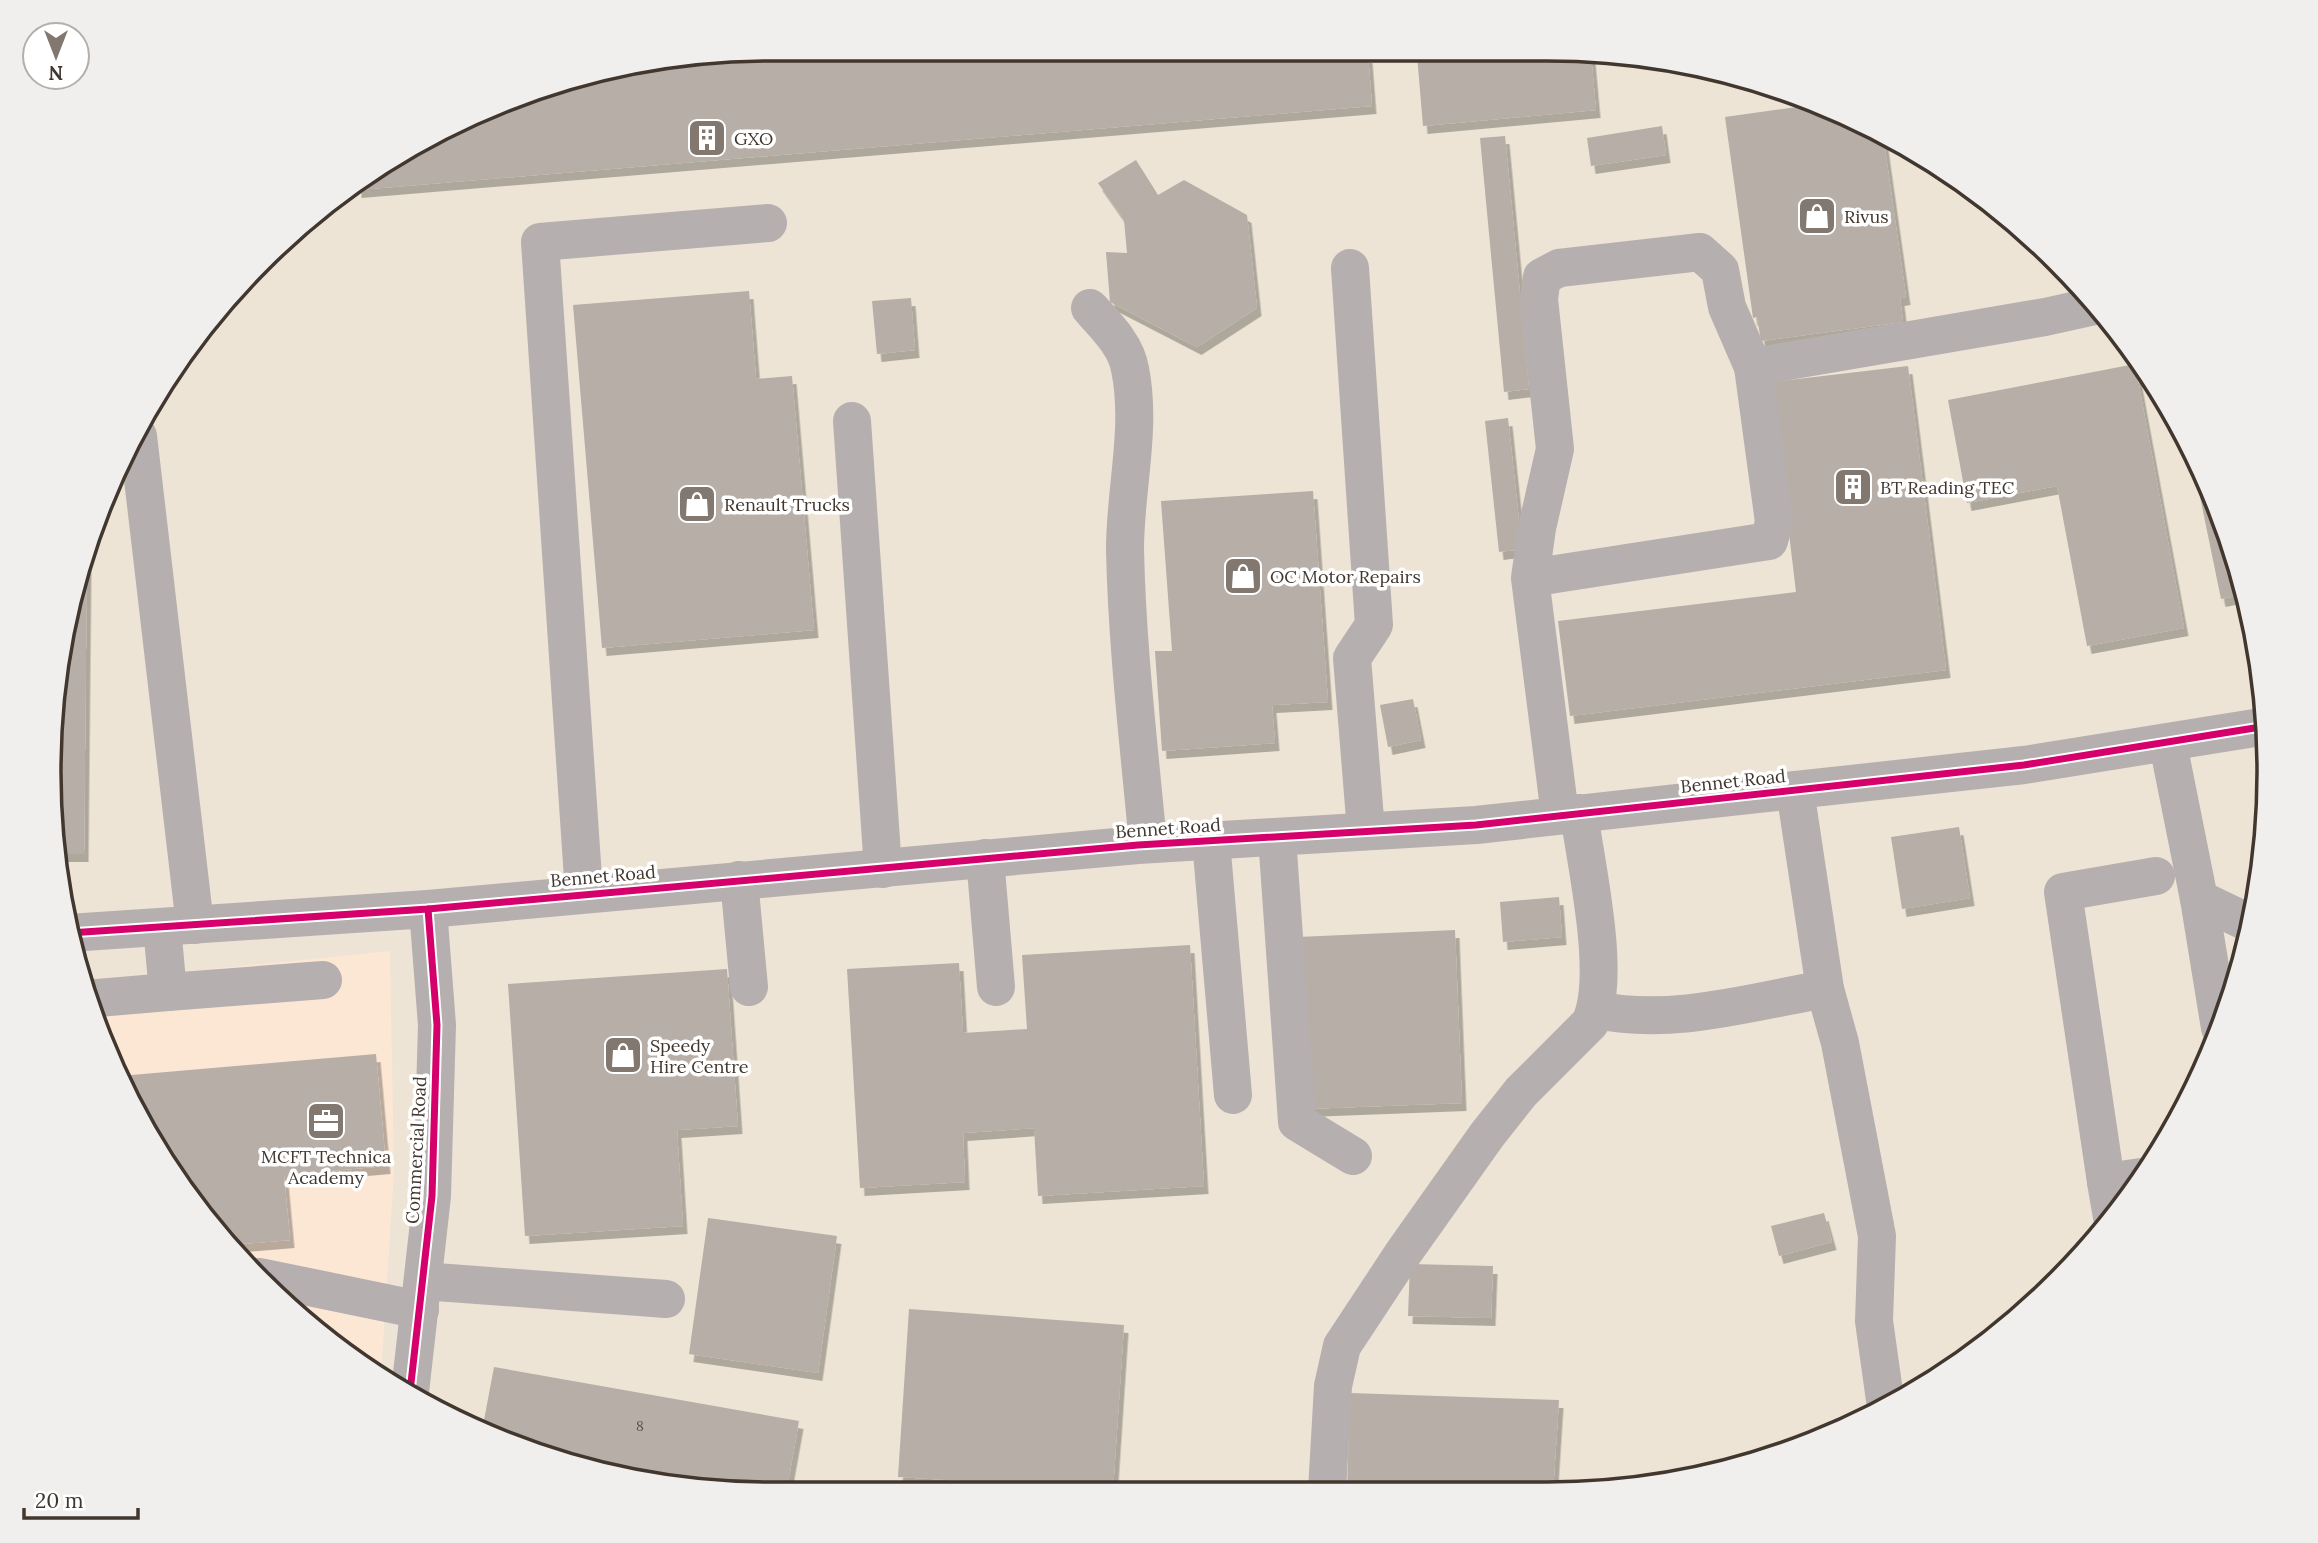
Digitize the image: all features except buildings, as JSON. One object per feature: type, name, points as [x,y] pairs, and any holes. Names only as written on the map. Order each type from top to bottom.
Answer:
[{"type":"street","points":[[584,893],[540,242],[768,223]]},
{"type":"street","points":[[1328,1482],[1333,1386],[1342,1346],[1404,1252],[1521,1091],[1579,1036],[1597,1010],[1599,963],[1569,814],[1530,578],[1537,528],[1555,449],[1539,299],[1542,277],[1559,268],[1700,252],[1720,270],[1727,307],[1753,367],[1774,522],[1769,541],[1530,578]]},
{"type":"street","points":[[1350,268],[1374,625],[1352,658],[1366,831]]},
{"type":"street","points":[[1090,308],[1115,336],[1130,365],[1135,398],[1125,545],[1127,613],[1148,844]]},
{"type":"street","points":[[1753,367],[2084,308]]},
{"type":"street","points":[[852,421],[883,869]]},
{"type":"street","points":[[139,448],[179,926],[168,992]]},
{"type":"street","name":"Bennet Road","points":[[80,932],[428,909],[1148,844],[1475,825],[2024,765],[2255,728]]},
{"type":"street","points":[[2168,744],[2199,899],[2217,1007]]},
{"type":"street","points":[[1795,790],[1825,989],[1843,1055],[1877,1236],[1874,1321],[1885,1396]]},
{"type":"street","points":[[1277,837],[1297,1122],[1353,1156]]},
{"type":"street","points":[[1212,841],[1233,1095]]},
{"type":"street","points":[[985,858],[996,987]]},
{"type":"street","points":[[2119,1191],[2063,892],[2156,876]]},
{"type":"street","points":[[739,880],[749,987]]},
{"type":"street","points":[[2199,899],[2241,919]]},
{"type":"street","name":"Commercial Road","points":[[411,1384],[432,1196],[437,1026],[428,909]]},
{"type":"street","points":[[98,998],[323,980]]},
{"type":"street","points":[[1597,1010],[1628,1015],[1671,1015],[1825,989]]},
{"type":"street","points":[[274,1279],[421,1295],[666,1299]]},
{"type":"shaded area","points":[[772,61],[1546,61],[1639,67],[1730,85],[1818,115],[1902,156],[1979,208],[2049,269],[2110,339],[2162,416],[2184,457],[2219,543],[2233,588],[2251,679],[2257,772],[2255,818],[2251,864],[2233,955],[2203,1043],[2184,1086],[2162,1127],[2110,1204],[2049,1274],[2015,1305],[1979,1335],[1902,1387],[1861,1409],[1775,1444],[1730,1458],[1639,1476],[1546,1482],[772,1482],[679,1476],[633,1468],[588,1458],[500,1428],[457,1409],[381,1365],[394,1166],[96,990],[85,955],[67,864],[61,772],[67,679],[85,588],[115,500],[156,416],[208,339],[269,269],[339,208],[416,156],[457,134],[543,99],[588,85],[679,67]]},
{"type":"shaded area","points":[[390,951],[394,1166],[381,1365],[339,1335],[269,1274],[208,1204],[156,1127],[134,1086],[93,981]]},
{"type":"cycle path","points":[[80,932],[428,909],[1138,845],[1476,825],[2024,765],[2255,728]]},
{"type":"cycle path","points":[[411,1384],[432,1196],[437,1025],[428,909]]},
{"type":"place","name":"GXO","points":[[707,138]]},
{"type":"place","name":"Rivus","points":[[1817,216]]},
{"type":"place","name":"BT Reading TEC","points":[[1853,487]]},
{"type":"place","name":"Renault Trucks","points":[[697,504]]},
{"type":"place","name":"OC Motor Repairs","points":[[1243,576]]},
{"type":"place","name":"Speedy Hire Centre","points":[[623,1055]]},
{"type":"place","name":"MCFT Technica Academy","points":[[326,1121]]}]
